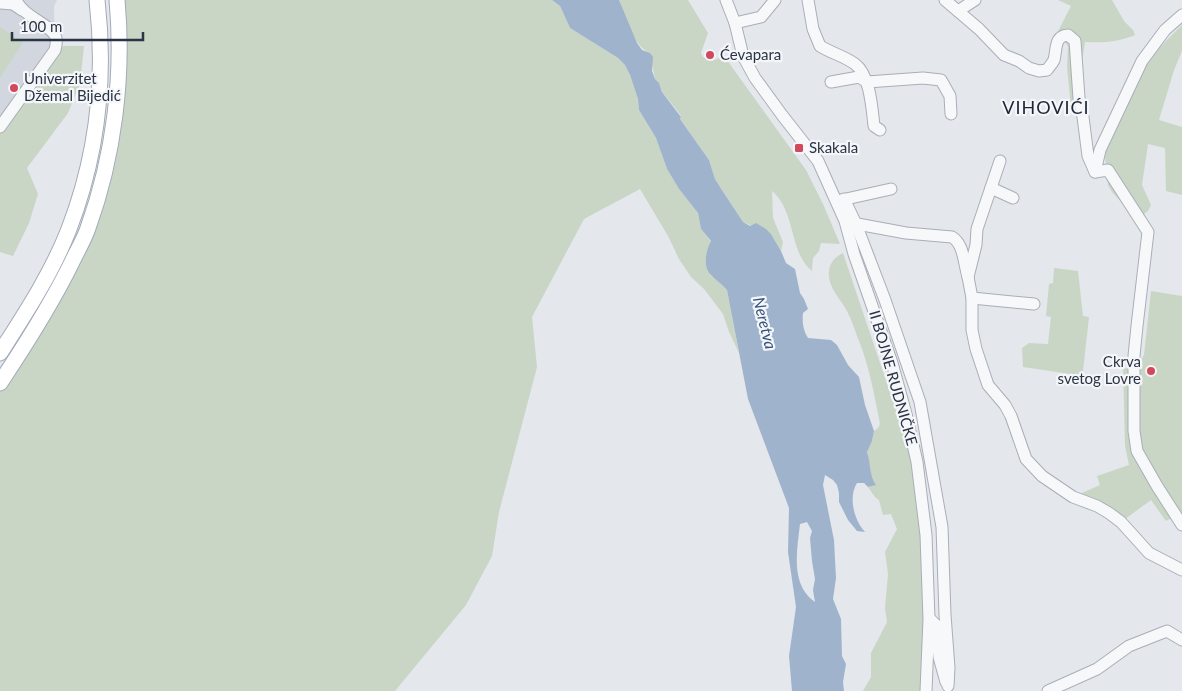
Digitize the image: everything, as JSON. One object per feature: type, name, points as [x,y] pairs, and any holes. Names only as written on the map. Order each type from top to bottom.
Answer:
[{"type":"main road","points":[[0,353],[25,314],[52,265],[69,230],[79,198],[96,135],[101,84],[97,0]]},
{"type":"main road","points":[[0,383],[60,287],[88,230],[98,199],[115,116],[118,65],[117,0]]},
{"type":"street","points":[[16,0],[23,11]]},
{"type":"street","name":"II BOJNE RUDNIČKE","points":[[726,0],[735,22],[743,56],[755,78],[818,161],[840,200],[885,300],[920,402],[942,527],[949,668],[948,688]]},
{"type":"street","points":[[735,22],[761,17],[775,0]]},
{"type":"street","points":[[808,0],[813,29],[820,46],[841,55],[857,65],[867,82],[874,126],[880,130]]},
{"type":"street","points":[[945,0],[1004,55],[1019,61],[1029,68],[1039,71],[1047,70],[1053,62],[1058,39],[1062,36],[1068,35],[1075,41],[1079,98],[1084,117],[1088,156],[1096,172]]},
{"type":"street","points":[[958,11],[975,0]]},
{"type":"street","points":[[0,3],[13,4],[54,34],[57,40],[55,50],[0,127]]},
{"type":"street","points":[[1096,172],[1100,150],[1142,61],[1160,35],[1182,15]]},
{"type":"street","points":[[831,82],[859,77],[867,82],[923,78],[941,80],[950,96],[951,114]]},
{"type":"street","points":[[968,277],[976,245],[977,229],[1000,161]]},
{"type":"street","points":[[1096,172],[1108,170],[1148,232],[1136,334],[1134,431],[1137,451],[1182,526]]},
{"type":"street","points":[[840,200],[891,188]]},
{"type":"street","points":[[991,188],[1014,198]]},
{"type":"street","points":[[850,222],[906,233],[952,237],[958,240],[972,298],[972,330],[976,349],[988,385],[1012,416],[1026,459],[1042,476],[1063,490],[1096,506],[1121,522],[1149,553],[1182,570]]},
{"type":"street","name":"II BOJNE RUDNIČKE","points":[[850,222],[854,254],[892,363],[906,414],[918,471],[926,535],[929,619],[926,691]]},
{"type":"street","points":[[972,298],[1034,304]]},
{"type":"street","points":[[927,568],[932,568],[943,562]]},
{"type":"street","name":"II BOJNE RUDNIČKE","points":[[929,619],[936,625],[942,672],[948,688]]},
{"type":"street","points":[[1048,691],[1097,669],[1129,646],[1143,642],[1158,634],[1167,631],[1182,640]]},
{"type":"shaded area","name":"Univerzitet Džemal Bijedić","points":[[0,0],[57,0],[54,6],[55,50],[0,127]]},
{"type":"green space","points":[[117,0],[552,0],[560,6],[570,28],[618,58],[625,65],[638,99],[639,110],[656,138],[667,169],[679,189],[698,213],[701,229],[711,242],[710,275],[720,281],[727,290],[739,353],[723,314],[704,289],[691,277],[679,259],[668,236],[640,189],[584,219],[532,317],[537,367],[499,512],[492,556],[466,605],[395,691],[0,691],[0,383],[60,287],[106,167]]},
{"type":"green space","points":[[619,0],[688,0],[708,33],[701,53],[703,57],[712,61],[724,56],[806,170],[823,204],[840,244],[821,243],[819,251],[813,258],[812,271],[799,254],[785,209],[780,199],[772,191],[773,218],[783,242],[781,251],[771,234],[743,222],[715,179],[709,160],[655,79],[650,53],[634,38]]},
{"type":"green space","points":[[1058,0],[1112,0],[1124,21],[1133,30],[1135,35],[1110,42],[1085,42],[1075,107],[1071,107],[1067,67],[1068,47],[1062,40],[1053,41],[1071,6]]},
{"type":"green space","points":[[1182,25],[1182,51],[1174,70],[1159,120],[1182,127],[1182,195],[1166,191],[1165,148],[1148,144],[1142,185],[1151,205],[1148,211],[1137,219],[1108,185],[1105,156],[1100,144],[1140,60],[1157,50]]},
{"type":"green space","points":[[0,27],[23,42],[0,78]]},
{"type":"green space","points":[[63,46],[84,46],[80,84],[68,113],[27,168],[38,194],[29,223],[13,256],[0,252],[0,133]]},
{"type":"green space","points":[[843,253],[913,461],[926,535],[925,691],[863,691],[871,677],[871,653],[887,622],[885,608],[888,574],[885,552],[897,529],[891,514],[883,515],[879,500],[868,487],[875,485],[867,451],[874,431],[880,424],[865,357],[845,307],[830,281],[830,265],[836,257]]},
{"type":"green space","points":[[1054,268],[1078,271],[1083,316],[1089,317],[1083,371],[1077,375],[1023,367],[1022,348],[1029,343],[1048,344],[1051,317],[1046,316],[1049,284],[1053,283]]},
{"type":"green space","points":[[1151,291],[1182,296],[1182,512],[1166,521],[1151,500],[1121,522],[1073,497],[1100,485],[1097,476],[1129,465],[1125,446],[1123,367],[1134,371],[1144,355]]},
{"type":"water","name":"Neretva","points":[[552,0],[619,0],[637,43],[642,50],[650,53],[653,57],[652,71],[662,92],[709,160],[715,179],[722,190],[743,222],[750,226],[756,223],[766,229],[781,251],[786,263],[795,269],[800,293],[808,309],[803,313],[803,320],[808,338],[831,340],[837,345],[848,365],[859,377],[865,405],[874,431],[867,452],[872,478],[876,485],[868,487],[864,483],[857,483],[853,495],[855,515],[865,532],[857,531],[848,520],[839,502],[837,485],[833,480],[825,475],[823,485],[834,540],[836,578],[833,599],[841,619],[842,656],[846,664],[843,682],[844,691],[792,691],[789,656],[796,607],[788,552],[789,508],[748,399],[727,290],[712,276],[707,268],[706,254],[711,241],[701,229],[698,213],[679,189],[667,169],[656,138],[639,110],[638,99],[625,65],[618,58],[570,28],[560,6]],"holes":[[[807,522],[812,531],[810,538],[815,579],[813,590],[815,602],[807,595],[802,586],[798,577],[797,566],[800,524]]]},
{"type":"place","name":"Ćevapara","points":[[710,55]]},
{"type":"place","name":"Univerzitet Džemal Bijedić","points":[[14,88]]},
{"type":"place","name":"Skakala","points":[[799,148]]},
{"type":"place","name":"Ckrva svetog Lovre","points":[[1151,371]]},
{"type":"district","name":"VIHOVIĆI","points":[[1046,108]]}]
